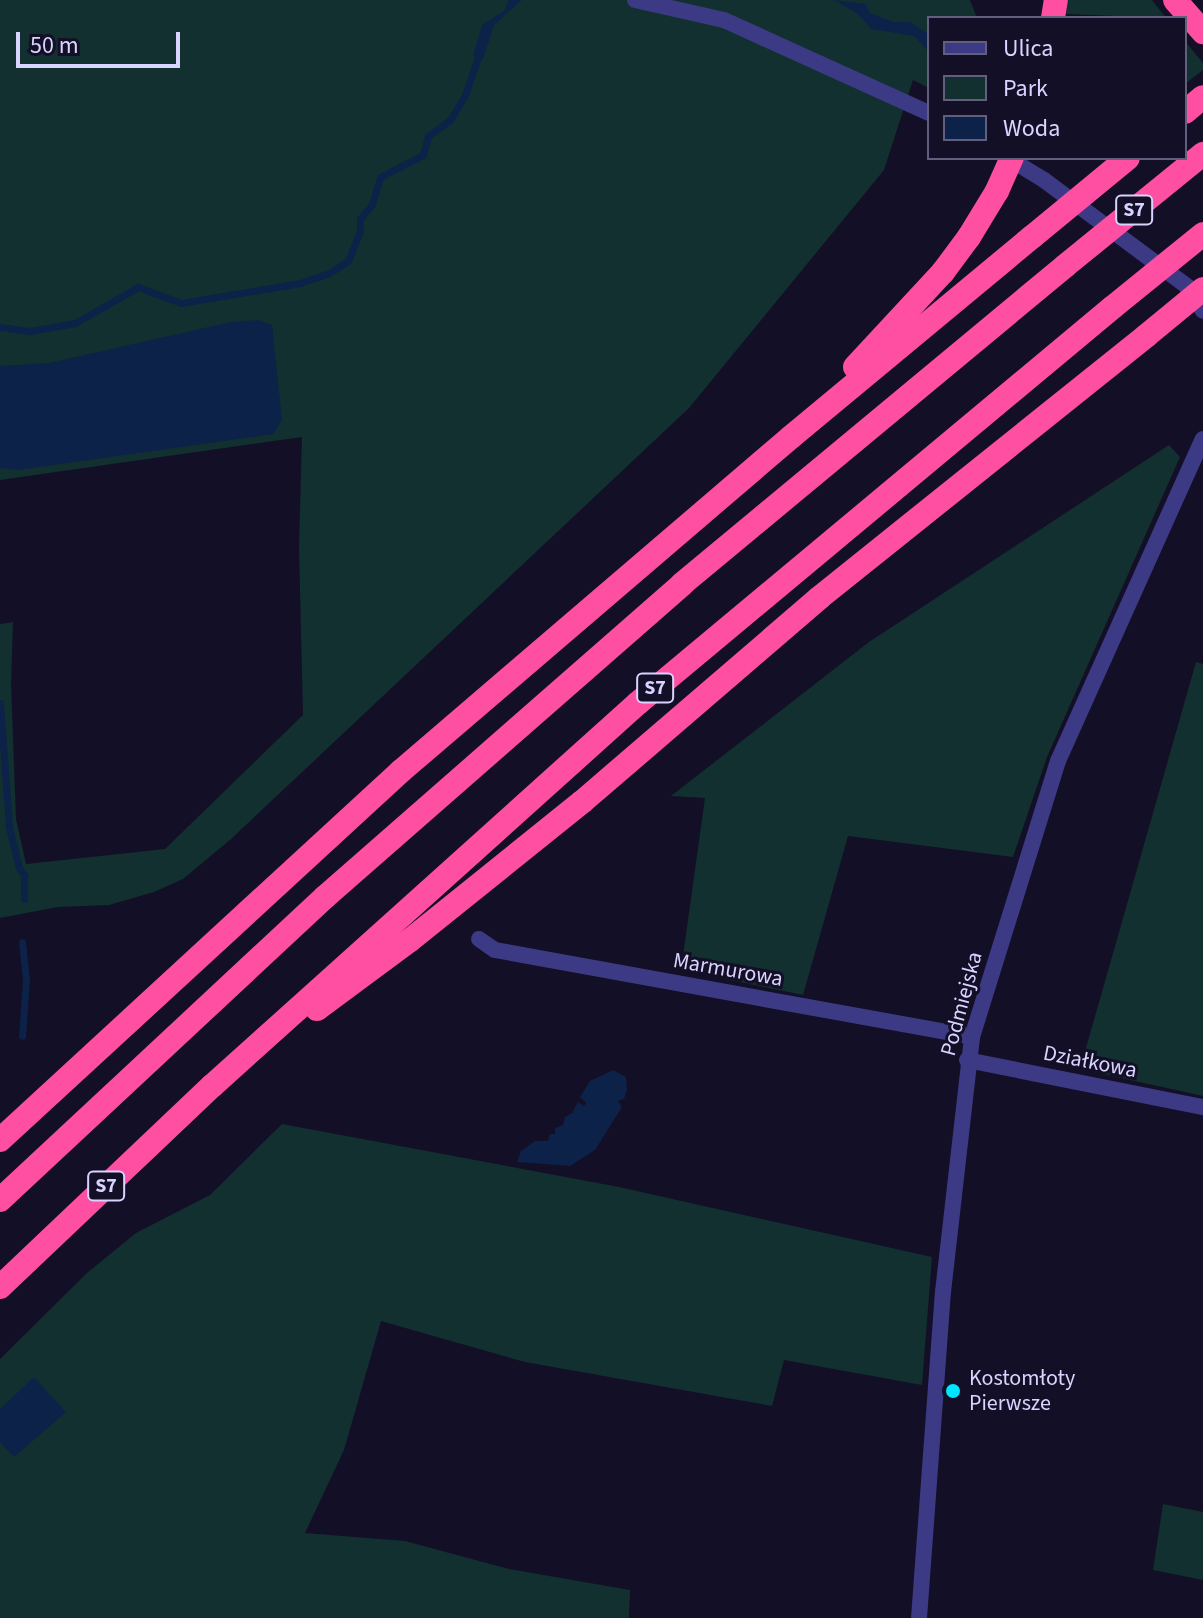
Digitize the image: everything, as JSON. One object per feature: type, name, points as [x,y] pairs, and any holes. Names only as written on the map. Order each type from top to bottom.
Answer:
[{"type":"highway","points":[[1175,0],[1203,32]]},
{"type":"highway","points":[[1187,110],[1203,97]]},
{"type":"highway","name":"S7","points":[[0,1200],[325,897],[635,625],[1203,154]]},
{"type":"highway","points":[[791,437],[943,272],[969,237],[1009,160]]},
{"type":"highway","points":[[0,1140],[401,771],[791,437],[1126,160]]},
{"type":"highway","name":"S7","points":[[0,1287],[212,1086],[638,703],[1203,234]]},
{"type":"highway","points":[[212,1086],[409,941],[582,802],[819,598],[1203,289]]},
{"type":"street","points":[[636,0],[724,20],[927,112]]},
{"type":"street","points":[[1013,160],[1188,287],[1203,311]]},
{"type":"street","name":"Podmiejska","points":[[919,1618],[943,1292],[972,1037],[1058,761],[1203,439]]},
{"type":"street","name":"Marmurowa","points":[[479,939],[495,950],[972,1037]]},
{"type":"street","name":"Działkowa","points":[[967,1060],[1203,1107]]},
{"type":"green space","points":[[0,0],[970,0],[976,16],[927,16],[927,34],[921,32],[927,44],[927,87],[913,80],[884,170],[689,408],[231,839],[183,879],[154,892],[109,905],[58,907],[0,918],[0,624],[13,622],[11,685],[16,819],[26,864],[165,849],[303,715],[299,547],[302,437],[0,480]]},
{"type":"green space","points":[[1067,0],[1152,0],[1164,16],[1116,16],[1066,14]]},
{"type":"green space","points":[[1187,43],[1203,63],[1203,70],[1187,82]]},
{"type":"green space","points":[[1169,445],[1180,457],[1047,757],[1013,857],[848,836],[803,995],[681,970],[705,798],[671,796],[869,642]]},
{"type":"green space","points":[[1196,662],[1203,664],[1203,1096],[1080,1069]]},
{"type":"green space","points":[[282,1124],[619,1187],[932,1257],[922,1385],[784,1360],[772,1406],[525,1362],[381,1321],[344,1450],[305,1533],[405,1541],[509,1569],[630,1590],[629,1618],[0,1618],[0,1359],[87,1273],[136,1233],[210,1195]]},
{"type":"green space","points":[[1163,1504],[1203,1512],[1203,1580],[1153,1570]]},
{"type":"water","points":[[509,0],[522,0],[494,25],[483,59],[473,56],[482,25],[504,11]]},
{"type":"water","points":[[834,0],[866,4],[870,15],[880,22],[910,22],[927,33],[927,50],[914,36],[871,29],[858,14]]},
{"type":"water","points":[[258,320],[272,325],[282,420],[273,434],[18,470],[0,468],[0,366],[49,363],[231,322]]},
{"type":"water","points":[[613,1070],[626,1077],[627,1090],[624,1099],[618,1101],[622,1107],[595,1150],[570,1166],[517,1162],[521,1151],[535,1141],[548,1141],[550,1134],[555,1134],[555,1128],[563,1125],[565,1117],[572,1113],[578,1102],[584,1106],[586,1103],[580,1097],[590,1081]]},
{"type":"water","points":[[34,1377],[66,1412],[14,1457],[0,1442],[0,1409]]},
{"type":"pier","points":[[1136,160],[1181,160],[1203,177],[1203,189],[1188,201]]},
{"type":"waterway","points":[[866,15],[892,25]]},
{"type":"waterway","points":[[0,327],[30,331],[75,323],[138,287],[181,303],[300,283],[329,273],[348,261],[360,232],[360,219],[372,204],[380,177],[423,155],[428,136],[450,120],[465,95],[480,52]]},
{"type":"waterway","points":[[0,703],[9,827],[19,868],[24,875],[24,899]]},
{"type":"waterway","points":[[22,942],[26,979],[22,1036]]},
{"type":"place","name":"Kostomłoty Pierwsze","points":[[953,1391]]}]
